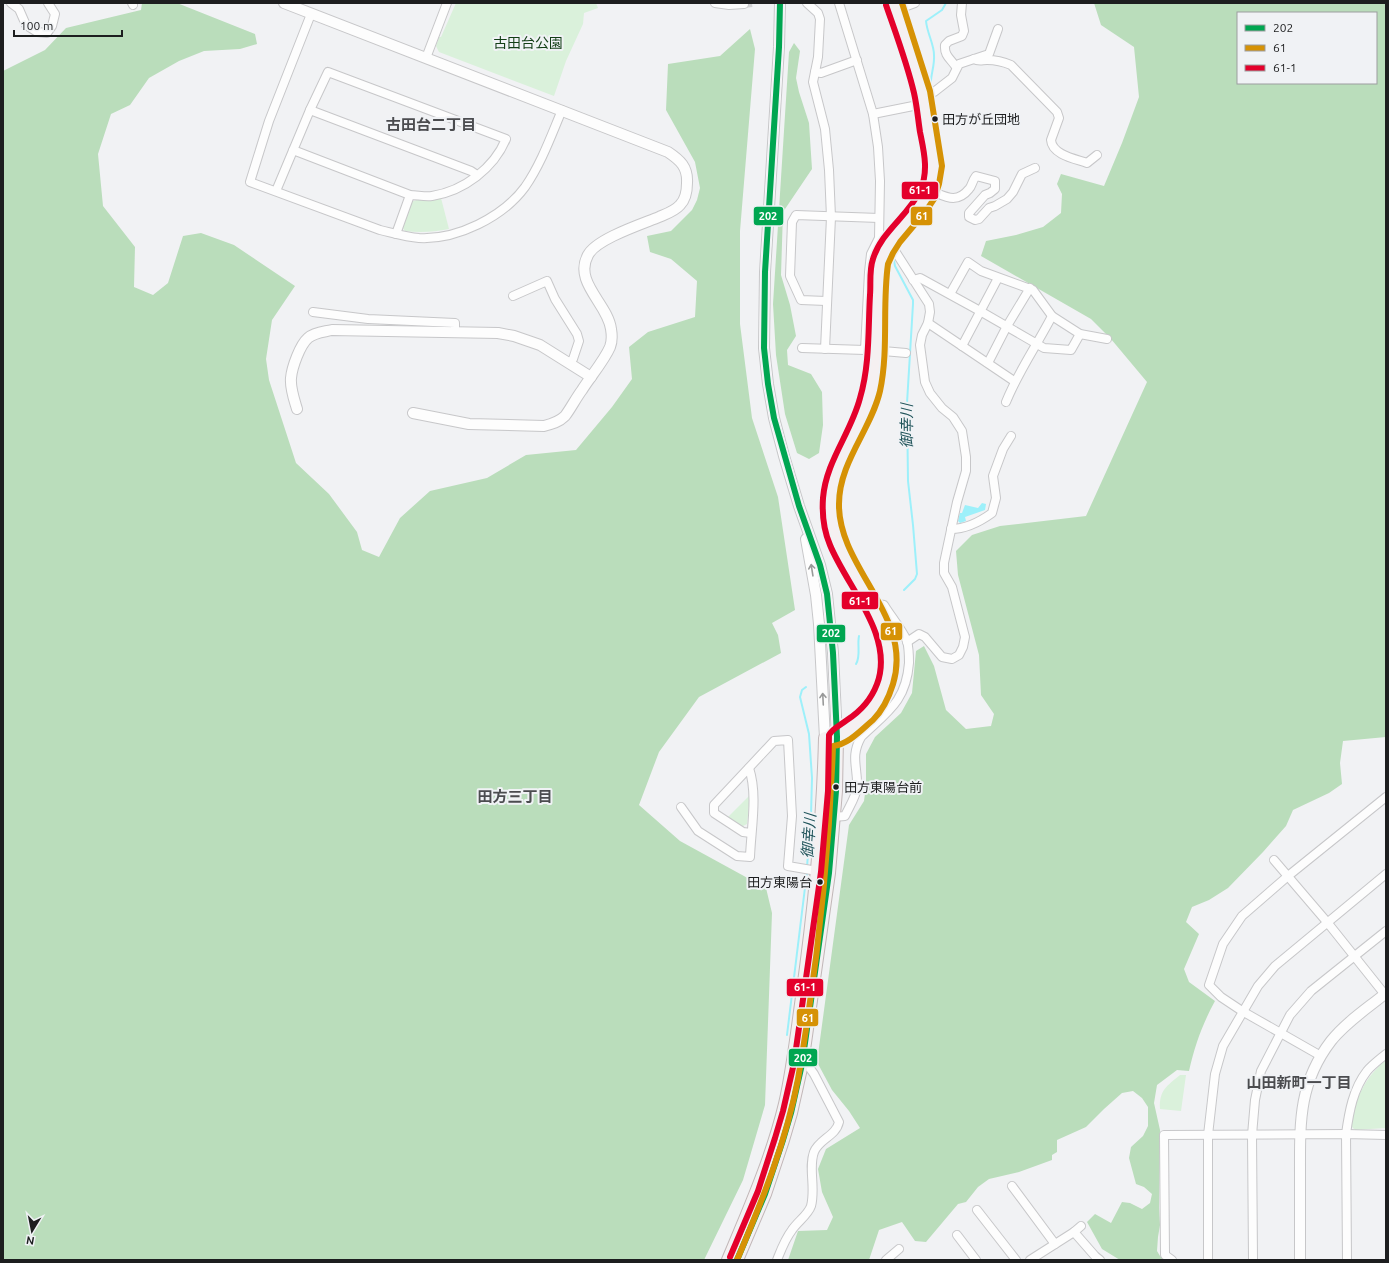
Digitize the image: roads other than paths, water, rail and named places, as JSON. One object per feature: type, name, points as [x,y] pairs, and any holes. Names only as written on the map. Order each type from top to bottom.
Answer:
[{"type":"main road","points":[[831,738],[856,725],[869,713],[880,699],[888,675],[889,650],[886,638],[872,606],[850,569],[837,540],[831,500],[838,465],[860,421],[872,389],[876,350],[879,267],[884,252],[889,244],[922,205],[931,186],[934,166],[923,99],[916,71],[895,6]]},
{"type":"main road","points":[[738,1260],[765,1194],[791,1113],[823,872],[834,817],[836,791],[831,738]]},
{"type":"main road","points":[[823,872],[824,792],[831,738]]},
{"type":"main road","points":[[728,1260],[773,1145],[797,1064]]},
{"type":"street","points":[[11,3],[19,9],[26,25],[37,32],[47,33],[52,26],[55,14],[48,3]]},
{"type":"street","points":[[284,3],[668,152],[681,161],[688,176],[687,193],[680,205],[668,214],[601,242],[588,255],[585,266],[585,276],[588,285],[608,319],[612,336],[610,347],[565,415],[555,423],[544,426],[469,424],[413,413]]},
{"type":"street","points":[[426,58],[447,3]]},
{"type":"street","points":[[715,3],[729,5],[744,4]]},
{"type":"street","points":[[780,3],[779,47],[765,272],[764,348],[774,418],[799,506],[820,565],[827,594],[833,653],[831,738]]},
{"type":"street","points":[[807,3],[818,13],[820,19],[818,57],[812,82],[825,129],[830,170],[831,217],[825,349]]},
{"type":"street","points":[[802,348],[867,350],[869,272],[871,254],[879,238],[880,181],[878,148],[873,114],[839,3]]},
{"type":"street","points":[[895,6],[915,3]]},
{"type":"street","points":[[956,67],[946,56],[944,45],[949,41],[962,36],[964,31],[961,15],[962,3]]},
{"type":"street","points":[[311,14],[269,121],[250,182],[380,230],[419,238],[438,237],[457,232],[491,217],[504,209],[525,187],[543,154],[562,110]]},
{"type":"street","points":[[873,114],[923,99],[934,92],[952,78],[956,67],[959,64],[989,54],[998,29]]},
{"type":"street","points":[[974,59],[978,62],[987,60],[1005,62],[1011,65],[1057,112],[1059,118],[1051,140],[1054,148],[1060,153],[1087,163],[1097,155]]},
{"type":"street","points":[[815,72],[821,73],[857,60]]},
{"type":"street","points":[[276,191],[293,150],[310,110],[328,72],[506,139],[501,152],[490,165],[478,175],[465,184],[443,193],[430,196],[410,195],[293,150]]},
{"type":"street","points":[[310,110],[471,171],[478,175]]},
{"type":"street","points":[[929,190],[956,199],[962,196],[970,188],[972,181],[976,176],[995,181],[995,189],[990,193],[985,194],[969,213],[969,217],[975,220],[989,208],[1007,199],[1013,192],[1022,174],[1035,168]]},
{"type":"street","points":[[396,234],[410,195]]},
{"type":"street","points":[[826,301],[801,300],[790,276],[792,222],[796,215],[879,218]]},
{"type":"street","points":[[889,244],[895,251],[928,304],[930,312],[928,323],[922,334],[920,345],[925,382],[930,392],[942,408],[953,417],[962,431],[966,457],[966,471],[957,502],[944,563],[944,573],[952,587],[965,637],[963,647],[959,655],[952,659],[942,657],[926,637],[919,634],[907,642]]},
{"type":"street","points":[[950,294],[968,262],[981,271],[1030,288],[1052,316],[1080,334],[1107,339]]},
{"type":"street","points":[[913,280],[920,278],[1044,348],[1071,350],[1080,334]]},
{"type":"street","points":[[962,346],[998,278]]},
{"type":"street","points":[[513,296],[547,281],[555,299],[577,334],[579,341],[573,359],[569,363]]},
{"type":"street","points":[[988,363],[1007,326],[1030,288]]},
{"type":"street","points":[[313,312],[368,320],[455,323],[455,333]]},
{"type":"street","points":[[1006,402],[1014,381],[1052,316]]},
{"type":"street","points":[[928,323],[1014,381]]},
{"type":"street","points":[[297,409],[292,391],[291,378],[302,344],[309,337],[318,332],[332,330],[498,333],[514,336],[540,345],[591,377]]},
{"type":"street","points":[[883,351],[906,353]]},
{"type":"street","points":[[951,529],[959,529],[985,518],[992,513],[996,498],[993,476],[1003,450],[1011,436]]},
{"type":"street","points":[[834,817],[845,816],[854,797],[857,786],[854,761],[861,737],[893,708],[903,692],[908,673],[909,656],[907,642],[884,605],[878,604],[872,606]]},
{"type":"street","points":[[751,833],[743,832],[714,813],[714,805],[774,741],[788,740],[792,816],[788,866],[823,872]]},
{"type":"street","points":[[681,807],[698,831],[737,856],[750,857],[754,795],[752,777],[749,768]]},
{"type":"street","points":[[1321,1056],[1242,1011],[1221,997],[1209,985],[1223,944],[1242,916],[1288,876],[1386,797]]},
{"type":"street","points":[[1274,860],[1327,922],[1385,994],[1341,1030],[1331,1041],[1313,1070],[1306,1090],[1301,1111],[1300,1134],[1300,1260]]},
{"type":"street","points":[[1208,1260],[1208,1135],[1215,1074],[1223,1046],[1242,1011],[1258,986],[1275,966],[1386,874]]},
{"type":"street","points":[[1252,1260],[1252,1135],[1255,1100],[1261,1071],[1290,1015],[1311,991],[1386,931]]},
{"type":"street","points":[[1347,1260],[1346,1134],[1348,1114],[1356,1091],[1367,1071],[1386,1054]]},
{"type":"street","points":[[777,1260],[792,1229],[810,1209],[814,1195],[812,1161],[815,1150],[837,1129],[839,1122],[809,1067],[797,1064]]},
{"type":"street","points":[[1172,1260],[1165,1255],[1164,1135],[1386,1135]]},
{"type":"street","points":[[1012,1186],[1055,1244]]},
{"type":"street","points":[[977,1210],[1016,1260]]},
{"type":"street","points":[[1030,1260],[1081,1226]]},
{"type":"street","points":[[1074,1232],[1100,1260]]},
{"type":"street","points":[[958,1236],[976,1260]]},
{"type":"street","points":[[886,1260],[899,1249]]},
{"type":"water","points":[[982,503],[986,504],[985,510],[965,517],[966,521],[960,523],[958,521],[960,513],[962,513],[965,505],[978,508]]},
{"type":"waterway","name":"御幸川","points":[[931,90],[934,55],[926,21],[942,10],[946,3]]},
{"type":"waterway","name":"御幸川","points":[[931,95],[944,163],[943,181],[940,193]]},
{"type":"waterway","name":"御幸川","points":[[903,240],[926,216],[939,197]]},
{"type":"waterway","name":"御幸川","points":[[894,261],[895,266],[913,300],[907,403],[908,481],[917,574],[915,579],[904,590]]},
{"type":"waterway","name":"御幸川","points":[[856,664],[858,658],[859,636]]},
{"type":"waterway","name":"御幸川","points":[[806,687],[802,690],[800,697],[809,734],[812,778],[807,867]]},
{"type":"waterway","name":"御幸川","points":[[787,1035],[807,871]]},
{"type":"tunnel","points":[[744,4],[752,3]]},
{"type":"place","name":"田方が丘団地","points":[[935,119]]},
{"type":"place","name":"田方東陽台前","points":[[836,787]]},
{"type":"place","name":"田方東陽台","points":[[820,882]]},
{"type":"district","name":"古田台二丁目","points":[[431,125]]},
{"type":"district","name":"田方三丁目","points":[[515,797]]},
{"type":"district","name":"山田新町一丁目","points":[[1299,1083]]},
{"type":"park label","name":"古田台公園","points":[[528,43]]}]
